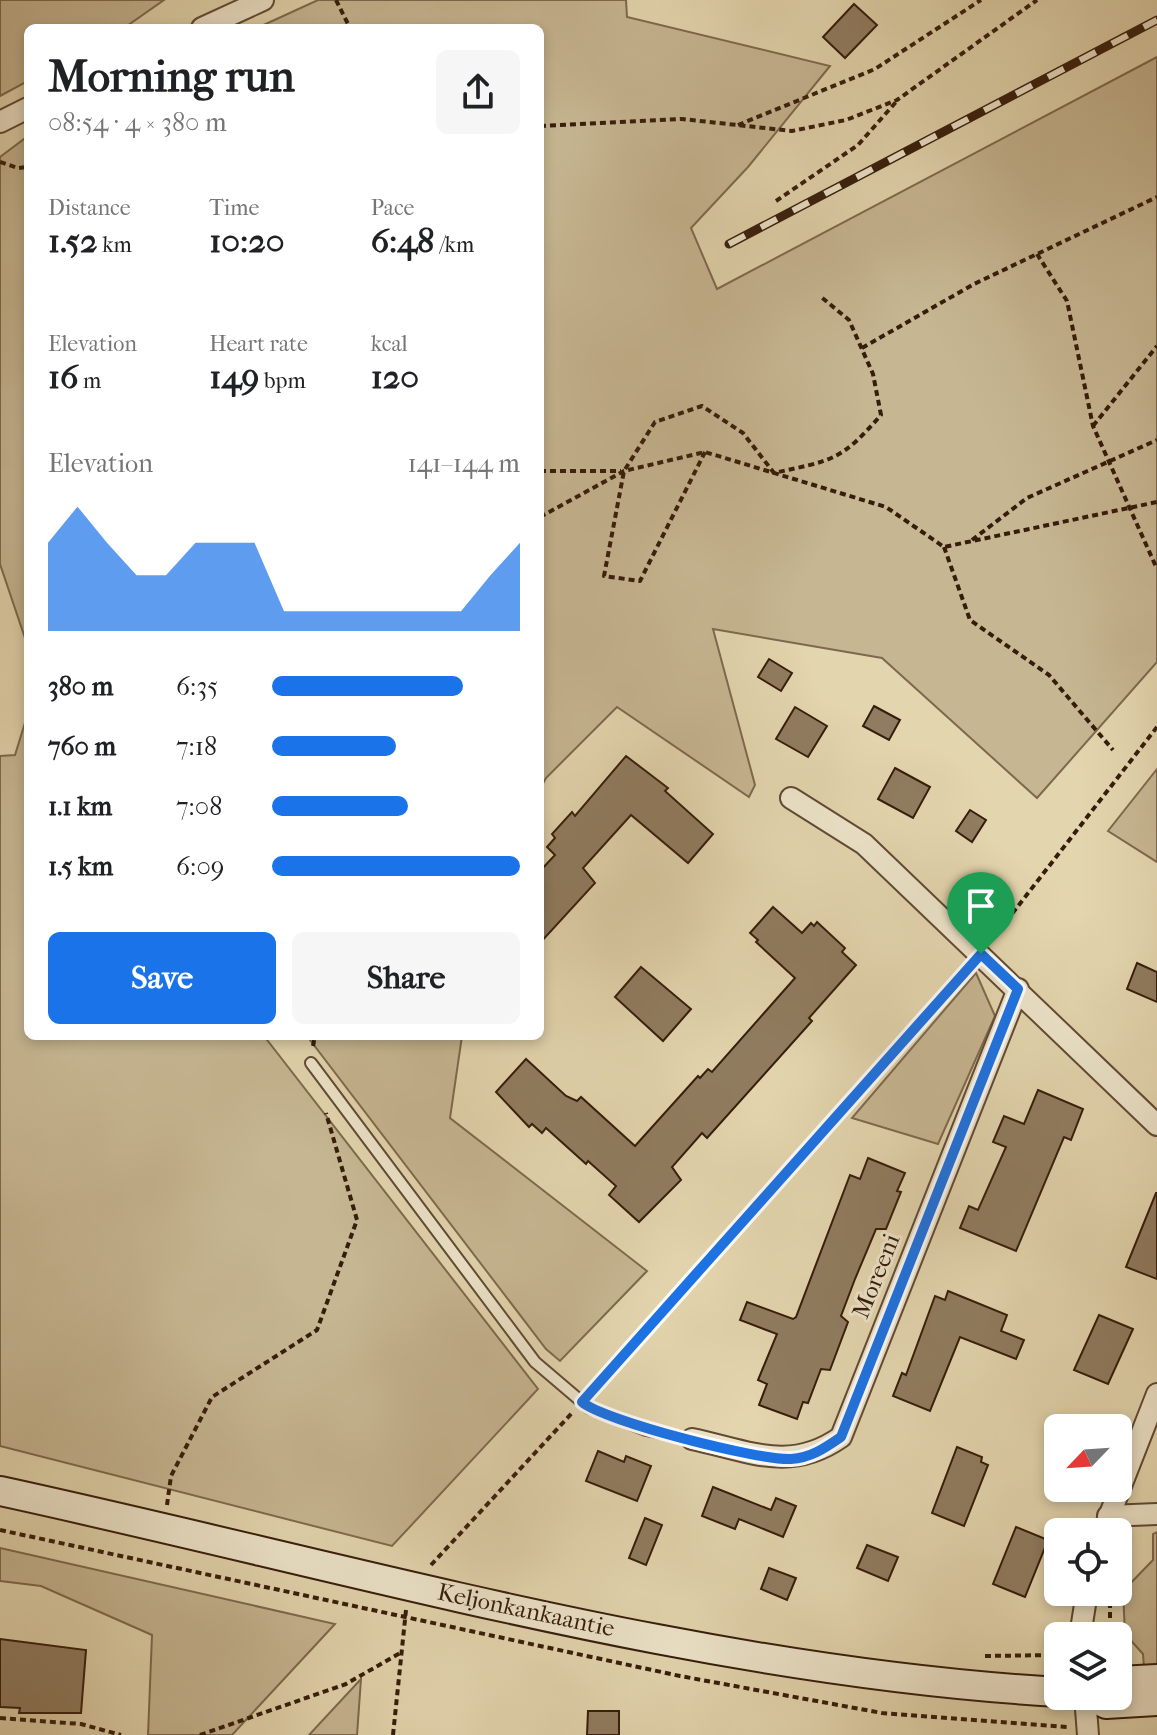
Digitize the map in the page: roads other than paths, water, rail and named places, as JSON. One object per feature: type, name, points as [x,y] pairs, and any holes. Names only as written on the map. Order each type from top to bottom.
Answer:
[{"type":"main road","name":"Keljonkankaantie","points":[[0,1491],[413,1585],[806,1666],[948,1685],[1044,1691]]},
{"type":"main road","points":[[1132,1680],[1157,1679]]},
{"type":"main road","points":[[1132,1702],[1157,1701]]},
{"type":"street","points":[[211,24],[263,0]]},
{"type":"street","points":[[0,122],[24,110]]},
{"type":"street","points":[[791,798],[864,844],[1157,1125]]},
{"type":"street","name":"Moreeni","points":[[692,1439],[789,1459],[818,1453],[841,1437],[1018,989]]},
{"type":"street","points":[[1108,1518],[1157,1394]]},
{"type":"street","points":[[1132,1519],[1157,1514]]},
{"type":"street","points":[[1086,1710],[1088,1735]]},
{"type":"lane","points":[[311,1063],[535,1362],[582,1402],[646,1430],[692,1439]]},
{"type":"railway","points":[[729,244],[1157,20]]}]
